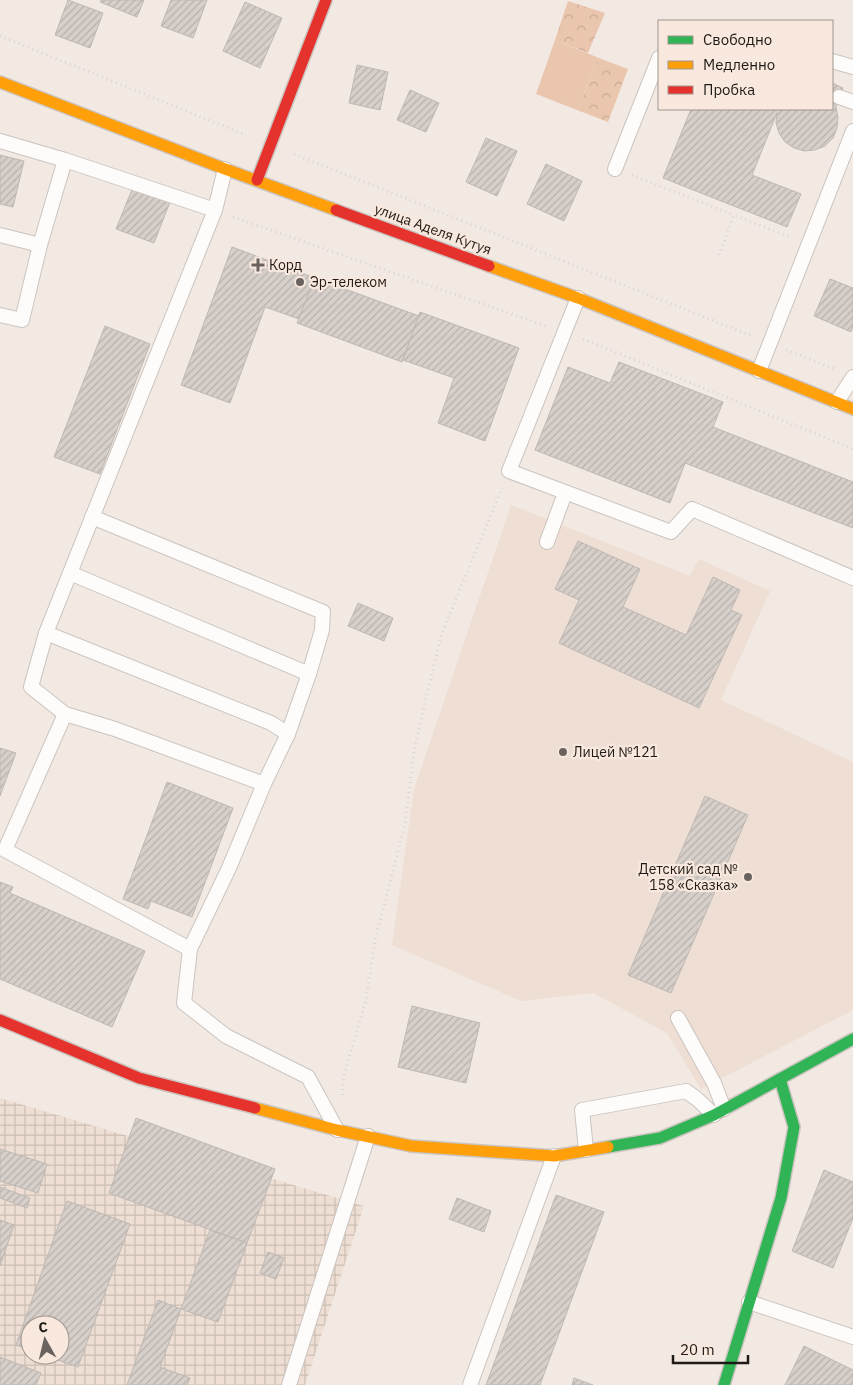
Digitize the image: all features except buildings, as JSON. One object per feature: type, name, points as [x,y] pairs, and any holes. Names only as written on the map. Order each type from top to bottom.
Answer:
[{"type":"street","points":[[257,180],[326,0]]},
{"type":"street","name":"улица Аделя Кутуя","points":[[0,82],[257,180],[578,298],[853,409]]},
{"type":"street","points":[[0,1020],[139,1078],[337,1130],[411,1146],[554,1156],[660,1138],[719,1112],[853,1039]]},
{"type":"street","points":[[724,1385],[781,1198],[794,1127],[780,1079]]},
{"type":"lane","points":[[615,168],[658,60]]},
{"type":"lane","points":[[833,61],[853,67]]},
{"type":"lane","points":[[839,97],[853,102]]},
{"type":"lane","points":[[759,371],[853,131]]},
{"type":"lane","points":[[0,142],[65,160],[215,210]]},
{"type":"lane","points":[[0,315],[22,320],[40,245],[65,160]]},
{"type":"lane","points":[[225,168],[215,210],[46,633],[31,687],[65,714],[115,729],[264,784]]},
{"type":"lane","points":[[0,235],[40,245]]},
{"type":"lane","points":[[578,298],[509,471],[671,532],[692,509],[853,578]]},
{"type":"lane","points":[[837,402],[848,374]]},
{"type":"lane","points":[[547,542],[565,493]]},
{"type":"lane","points":[[92,517],[323,612],[322,630],[310,674],[288,734],[264,784],[229,868],[190,949],[184,1003],[226,1036],[308,1078],[337,1130]]},
{"type":"lane","points":[[70,572],[310,674]]},
{"type":"lane","points":[[46,633],[271,723],[288,734]]},
{"type":"lane","points":[[65,714],[5,850],[190,949]]},
{"type":"lane","points":[[678,1018],[714,1083],[719,1112]]},
{"type":"lane","points":[[586,1150],[582,1110],[686,1091],[719,1112]]},
{"type":"lane","points":[[289,1385],[368,1136]]},
{"type":"lane","points":[[470,1385],[554,1156]]},
{"type":"lane","points":[[749,1302],[853,1337]]},
{"type":"path","points":[[0,36],[848,374]]},
{"type":"path","points":[[615,168],[808,244]]},
{"type":"path","points":[[215,210],[564,332],[853,449]]},
{"type":"path","points":[[719,255],[734,215]]},
{"type":"path","points":[[337,1130],[344,1075],[366,1000],[375,940],[405,824],[415,745],[441,634],[509,471]]},
{"type":"shaded area","name":"Лицей №121","points":[[511,505],[690,576],[699,559],[770,591],[721,700],[853,762],[853,1010],[701,1089],[667,1033],[593,993],[521,1001],[392,945],[414,789]]},
{"type":"shaded area","points":[[0,1098],[364,1206],[305,1385],[0,1385]]},
{"type":"green space","points":[[568,1],[605,13],[588,53],[555,40]]},
{"type":"green space","points":[[555,40],[599,58],[577,110],[536,94]]},
{"type":"green space","points":[[599,58],[628,69],[608,122],[577,110]]},
{"type":"traffic: fast","points":[[608,1147],[660,1138],[714,1115],[853,1039]]},
{"type":"traffic: fast","points":[[724,1385],[781,1198],[794,1127],[780,1079]]},
{"type":"traffic: slow","points":[[0,82],[336,210]]},
{"type":"traffic: slow","points":[[489,266],[578,298],[853,409]]},
{"type":"traffic: slow","points":[[255,1108],[337,1130],[411,1146],[554,1156],[608,1147]]},
{"type":"traffic: jam","points":[[257,180],[326,0]]},
{"type":"traffic: jam","points":[[336,210],[489,266]]},
{"type":"traffic: jam","points":[[0,1020],[139,1078],[255,1108]]},
{"type":"place","name":"Корд","points":[[258,265]]},
{"type":"place","name":"Эр-телеком","points":[[300,282]]},
{"type":"place","name":"Лицей №121","points":[[563,752]]},
{"type":"place","name":"Детский сад № 158 «Сказка»","points":[[748,877]]}]
